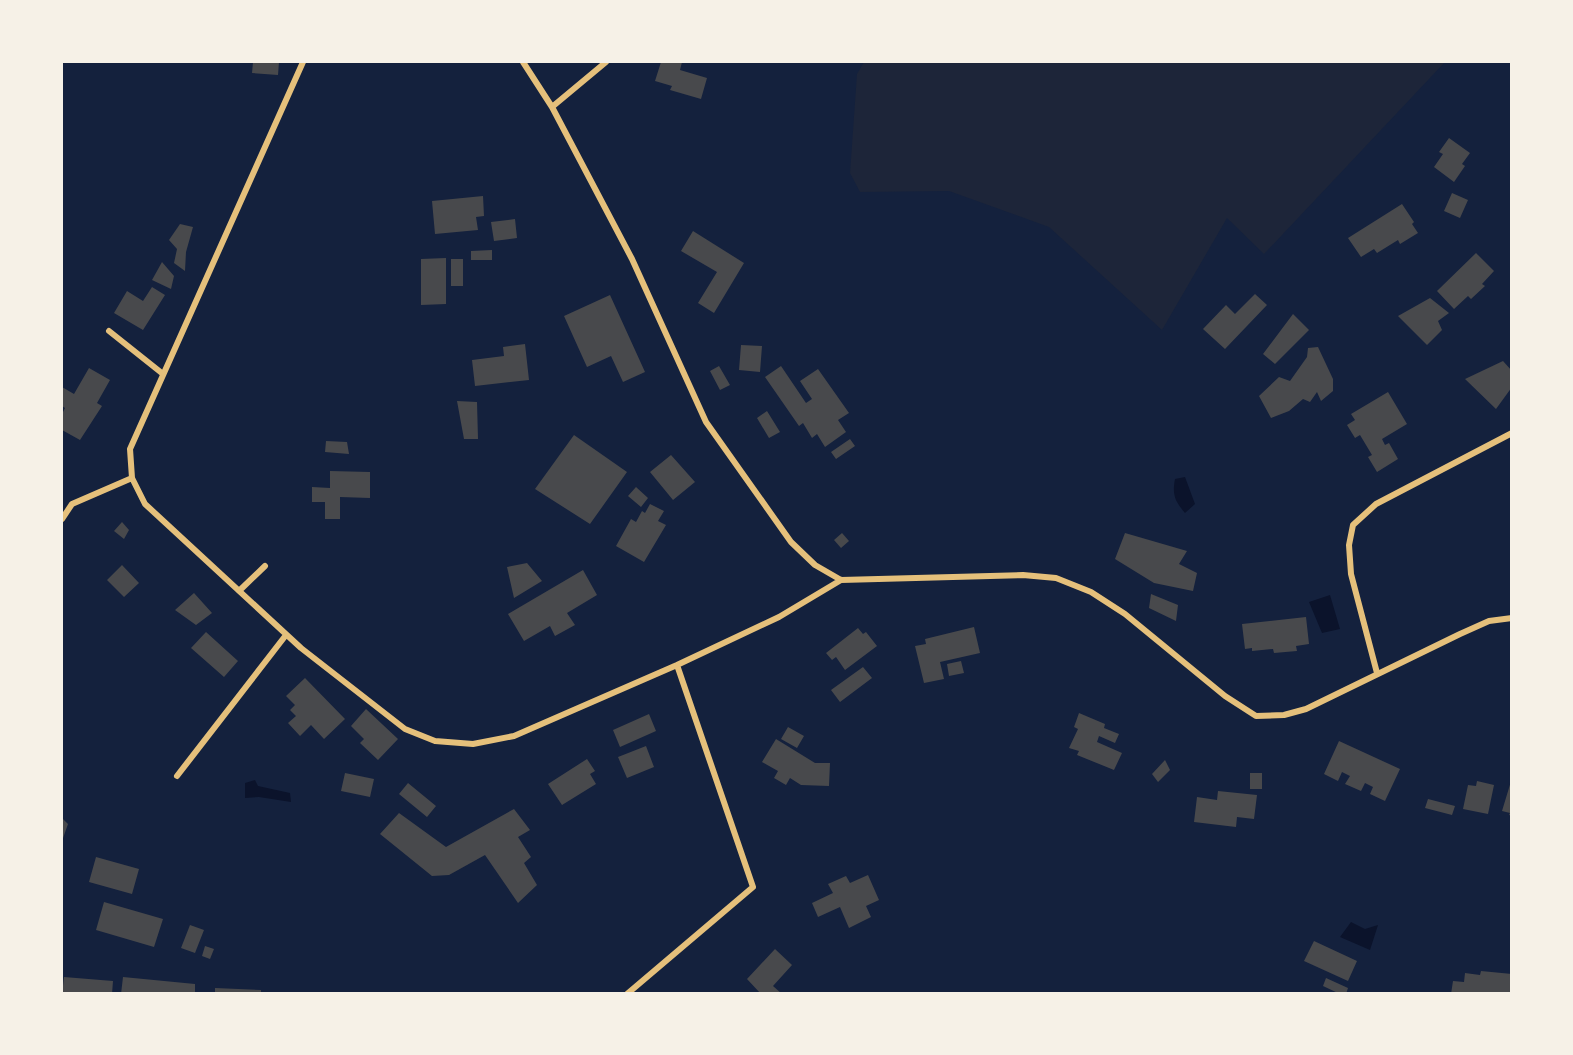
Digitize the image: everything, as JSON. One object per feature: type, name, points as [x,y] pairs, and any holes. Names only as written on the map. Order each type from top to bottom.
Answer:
[{"type":"street","points":[[303,62],[130,449],[132,478],[144,504],[286,635],[405,729],[435,741],[473,744],[514,736],[677,665],[779,617],[841,580],[1023,575],[1056,578],[1091,592],[1125,614],[1225,696],[1256,716],[1284,715],[1306,709],[1489,621],[1512,618]]},
{"type":"street","points":[[523,62],[552,107],[632,259],[706,422],[791,542],[814,565],[841,580]]},
{"type":"street","points":[[552,107],[606,62]]},
{"type":"street","points":[[109,331],[163,374]]},
{"type":"street","points":[[1377,673],[1351,574],[1349,545],[1353,525],[1376,504],[1512,433]]},
{"type":"street","points":[[62,519],[72,504],[132,478]]},
{"type":"street","points":[[239,591],[265,566]]},
{"type":"street","points":[[177,776],[286,635]]},
{"type":"street","points":[[627,993],[753,888],[677,665]]},
{"type":"shaded area","points":[[864,62],[1445,62],[1264,254],[1227,218],[1162,330],[1049,227],[949,191],[860,192],[850,173],[857,74]]},
{"type":"shaded area","points":[[1185,477],[1195,504],[1185,513],[1177,501],[1174,489],[1175,479]]},
{"type":"shaded area","points":[[1330,595],[1340,629],[1322,633],[1309,602]]},
{"type":"shaded area","points":[[255,780],[258,786],[290,793],[291,802],[259,797],[245,798],[245,783]]},
{"type":"shaded area","points":[[1351,922],[1365,929],[1378,925],[1370,950],[1340,937]]},
{"type":"building","points":[[253,62],[279,62],[278,75],[252,73]]},
{"type":"building","points":[[661,62],[682,62],[680,70],[707,78],[701,99],[670,90],[672,86],[655,81]]},
{"type":"building","points":[[1449,138],[1470,153],[1462,164],[1465,166],[1454,182],[1434,167],[1443,154],[1439,152]]},
{"type":"building","points":[[1452,193],[1468,200],[1460,218],[1444,211]]},
{"type":"building","points":[[483,196],[484,216],[476,217],[478,230],[435,234],[432,201]]},
{"type":"building","points":[[1402,204],[1414,222],[1412,224],[1418,233],[1400,244],[1398,240],[1377,253],[1374,249],[1361,257],[1348,238]]},
{"type":"building","points":[[515,219],[517,238],[494,241],[491,222]]},
{"type":"building","points":[[180,224],[193,227],[186,252],[185,271],[174,263],[177,249],[169,240]]},
{"type":"building","points":[[693,231],[744,263],[714,313],[698,303],[717,272],[681,251]]},
{"type":"building","points":[[492,250],[492,260],[471,260],[471,251]]},
{"type":"building","points":[[1476,253],[1494,271],[1482,284],[1485,286],[1471,299],[1468,296],[1454,309],[1437,291]]},
{"type":"building","points":[[446,258],[446,304],[421,305],[421,259]]},
{"type":"building","points":[[451,259],[463,259],[463,286],[451,286]]},
{"type":"building","points":[[162,262],[174,276],[171,289],[152,280]]},
{"type":"building","points":[[152,287],[165,295],[143,330],[114,313],[127,291],[143,301]]},
{"type":"building","points":[[1255,294],[1267,305],[1225,349],[1203,329],[1226,305],[1235,314]]},
{"type":"building","points":[[610,295],[645,372],[623,382],[611,356],[587,367],[564,316]]},
{"type":"building","points":[[1430,298],[1449,313],[1438,321],[1442,330],[1427,345],[1398,316]]},
{"type":"building","points":[[1293,314],[1309,330],[1275,364],[1263,354]]},
{"type":"building","points":[[525,344],[529,380],[475,386],[472,360],[504,356],[503,347]]},
{"type":"building","points":[[741,345],[762,346],[760,372],[739,370]]},
{"type":"building","points":[[1318,347],[1333,379],[1333,391],[1321,401],[1317,392],[1310,402],[1303,399],[1289,411],[1271,418],[1259,396],[1279,377],[1290,381],[1307,357],[1308,348]]},
{"type":"building","points":[[1503,361],[1512,371],[1512,387],[1496,409],[1465,379]]},
{"type":"building","points":[[719,366],[730,385],[720,390],[710,371]]},
{"type":"building","points":[[781,366],[806,403],[812,399],[800,381],[818,369],[849,413],[838,420],[846,432],[825,447],[817,434],[812,438],[803,423],[799,426],[765,377]]},
{"type":"building","points":[[89,368],[110,380],[97,403],[102,406],[80,440],[62,430],[62,414],[65,408],[62,406],[62,387],[74,394]]},
{"type":"building","points":[[1388,392],[1407,424],[1382,439],[1385,445],[1389,443],[1398,459],[1377,472],[1368,457],[1372,455],[1360,435],[1355,438],[1347,425],[1355,420],[1351,414]]},
{"type":"building","points":[[457,401],[477,402],[478,439],[464,439]]},
{"type":"building","points":[[767,411],[780,432],[769,438],[757,418]]},
{"type":"building","points":[[574,435],[627,472],[590,524],[535,489]]},
{"type":"building","points":[[850,439],[855,446],[836,459],[831,452]]},
{"type":"building","points":[[326,441],[347,442],[349,454],[325,452]]},
{"type":"building","points":[[671,455],[695,482],[673,500],[650,472]]},
{"type":"building","points":[[330,471],[370,472],[370,498],[340,497],[340,519],[325,519],[325,502],[312,502],[312,487],[330,488]]},
{"type":"building","points":[[636,487],[648,498],[641,507],[628,496]]},
{"type":"building","points":[[650,504],[664,511],[658,521],[666,525],[644,562],[616,546],[631,519],[636,522],[642,511],[645,513]]},
{"type":"building","points":[[122,522],[129,530],[124,539],[114,531]]},
{"type":"building","points":[[842,533],[849,541],[841,548],[834,540]]},
{"type":"building","points":[[1125,533],[1187,551],[1179,564],[1197,573],[1193,591],[1154,583],[1115,559]]},
{"type":"building","points":[[527,563],[542,581],[514,598],[507,567]]},
{"type":"building","points":[[122,565],[139,583],[124,597],[107,580]]},
{"type":"building","points":[[583,570],[597,595],[567,613],[575,625],[555,636],[550,626],[524,641],[508,614]]},
{"type":"building","points":[[194,593],[212,613],[196,625],[175,610]]},
{"type":"building","points":[[1151,594],[1178,605],[1176,621],[1149,608]]},
{"type":"building","points":[[1306,617],[1309,644],[1296,646],[1297,651],[1274,653],[1273,649],[1252,651],[1252,648],[1245,649],[1242,624]]},
{"type":"building","points":[[974,627],[980,653],[940,662],[944,679],[924,683],[915,646],[926,644],[925,639]]},
{"type":"building","points":[[858,628],[863,634],[866,632],[877,646],[845,670],[836,657],[832,660],[826,653]]},
{"type":"building","points":[[206,632],[238,661],[224,677],[191,648]]},
{"type":"building","points":[[961,661],[964,673],[949,676],[947,664]]},
{"type":"building","points":[[863,667],[872,678],[840,702],[831,690]]},
{"type":"building","points":[[305,678],[345,719],[324,739],[311,725],[300,736],[288,723],[296,716],[290,710],[295,705],[286,696]]},
{"type":"building","points":[[366,709],[398,739],[378,760],[360,743],[364,739],[351,726]]},
{"type":"building","points":[[1079,713],[1105,724],[1104,728],[1119,734],[1115,743],[1099,736],[1097,742],[1122,753],[1114,770],[1077,755],[1079,751],[1069,748],[1078,729],[1074,727]]},
{"type":"building","points":[[649,714],[656,731],[620,747],[613,730]]},
{"type":"building","points":[[788,727],[804,736],[797,748],[781,739]]},
{"type":"building","points":[[776,739],[815,763],[830,763],[829,786],[801,785],[790,778],[786,785],[774,778],[778,771],[762,762]]},
{"type":"building","points":[[1339,741],[1400,769],[1385,801],[1370,794],[1373,787],[1365,783],[1361,791],[1345,784],[1350,776],[1342,772],[1338,781],[1324,774]]},
{"type":"building","points":[[646,746],[654,767],[627,778],[618,757]]},
{"type":"building","points":[[587,759],[595,771],[590,774],[596,784],[562,805],[548,784]]},
{"type":"building","points":[[1165,760],[1170,770],[1158,782],[1152,774]]},
{"type":"building","points":[[345,773],[374,779],[370,797],[341,791]]},
{"type":"building","points":[[1250,773],[1262,773],[1262,789],[1250,789]]},
{"type":"building","points":[[1512,778],[1512,816],[1502,811]]},
{"type":"building","points":[[1477,781],[1494,785],[1488,814],[1463,809],[1468,785],[1476,786]]},
{"type":"building","points":[[408,783],[436,806],[427,817],[399,794]]},
{"type":"building","points":[[1218,791],[1257,795],[1254,819],[1237,817],[1236,827],[1194,822],[1197,797],[1217,800]]},
{"type":"building","points":[[1428,799],[1455,806],[1452,815],[1425,808]]},
{"type":"building","points":[[514,809],[530,830],[518,837],[531,857],[524,863],[537,885],[518,903],[485,855],[449,875],[432,876],[380,834],[399,813],[446,847]]},
{"type":"building","points":[[62,818],[68,824],[62,841]]},
{"type":"building","points":[[96,857],[139,869],[132,894],[89,882]]},
{"type":"building","points":[[868,875],[879,900],[866,906],[871,917],[849,928],[840,907],[818,917],[812,903],[833,893],[828,884],[846,876],[850,883]]},
{"type":"building","points":[[104,902],[163,919],[154,947],[96,930]]},
{"type":"building","points":[[190,925],[204,930],[195,953],[181,948]]},
{"type":"building","points":[[1314,941],[1357,961],[1348,981],[1304,961]]},
{"type":"building","points":[[205,946],[214,949],[210,959],[202,956]]},
{"type":"building","points":[[775,949],[792,965],[773,986],[782,994],[761,994],[747,979]]},
{"type":"building","points":[[1481,971],[1512,974],[1512,994],[1451,994],[1453,981],[1464,982],[1465,973],[1480,975]]},
{"type":"building","points":[[64,977],[113,981],[112,994],[62,994]]},
{"type":"building","points":[[123,977],[195,984],[195,994],[121,994]]},
{"type":"building","points":[[1326,978],[1348,988],[1346,994],[1340,994],[1323,986]]},
{"type":"building","points":[[215,988],[261,990],[261,994],[215,994]]}]
